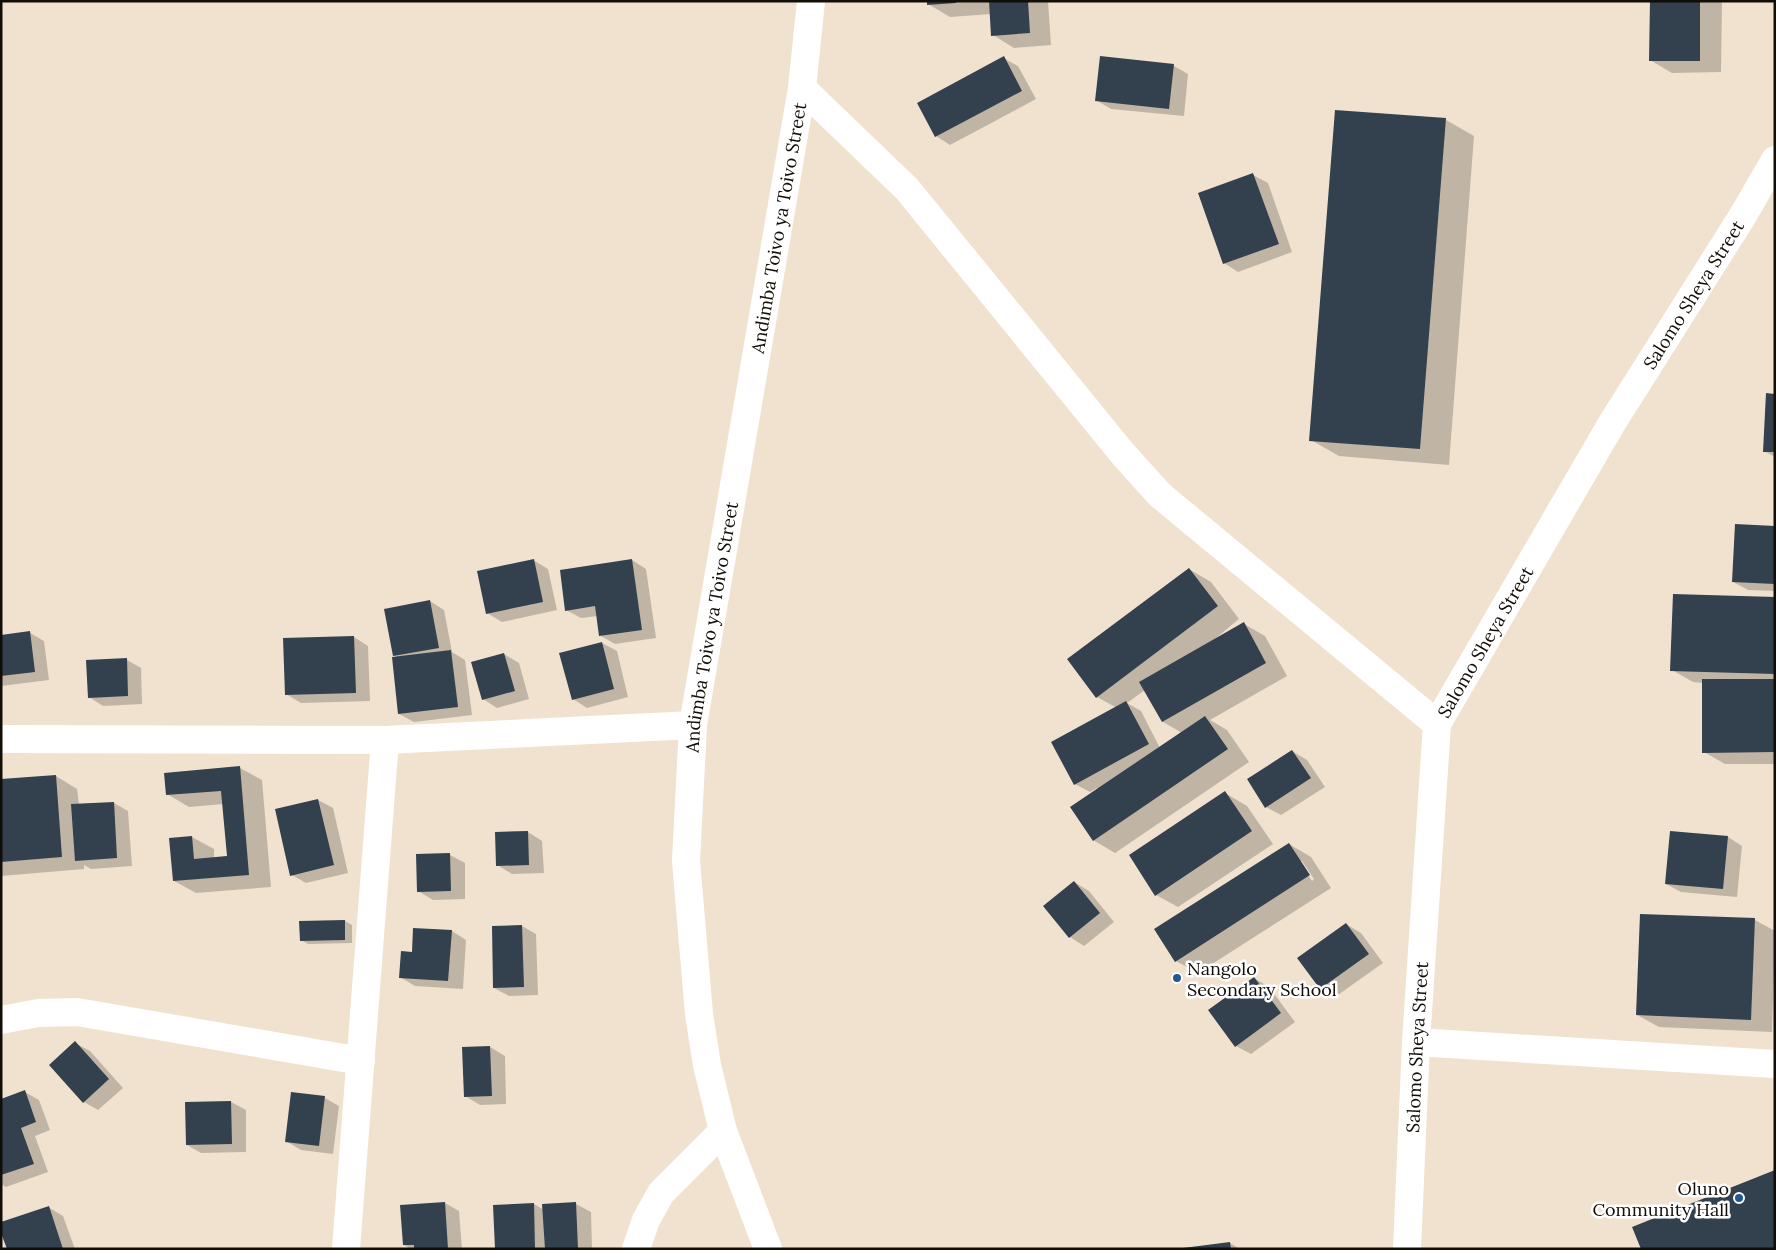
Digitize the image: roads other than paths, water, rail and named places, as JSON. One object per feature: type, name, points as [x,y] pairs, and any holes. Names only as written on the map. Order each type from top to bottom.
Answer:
[{"type":"street","name":"Andimba Toivo ya Toivo Street","points":[[768,1249],[723,1131],[707,1065],[699,1014],[686,861],[693,725],[802,88],[811,1]]},
{"type":"street","points":[[802,88],[907,189],[1123,454],[1160,496],[1437,724]]},
{"type":"street","name":"Salomo Sheya Street","points":[[1407,1249],[1416,1042],[1437,724],[1612,423],[1775,160]]},
{"type":"street","points":[[1,739],[385,740],[693,725]]},
{"type":"street","points":[[346,1249],[385,740]]},
{"type":"street","points":[[1,1020],[38,1013],[77,1012],[360,1061]]},
{"type":"street","points":[[1416,1042],[1775,1064]]},
{"type":"street","points":[[636,1249],[646,1220],[661,1193],[723,1131]]},
{"type":"place","name":"Nangolo Secondary School","points":[[1177,978]]},
{"type":"place","name":"Oluno Community Hall","points":[[1739,1198]]}]
